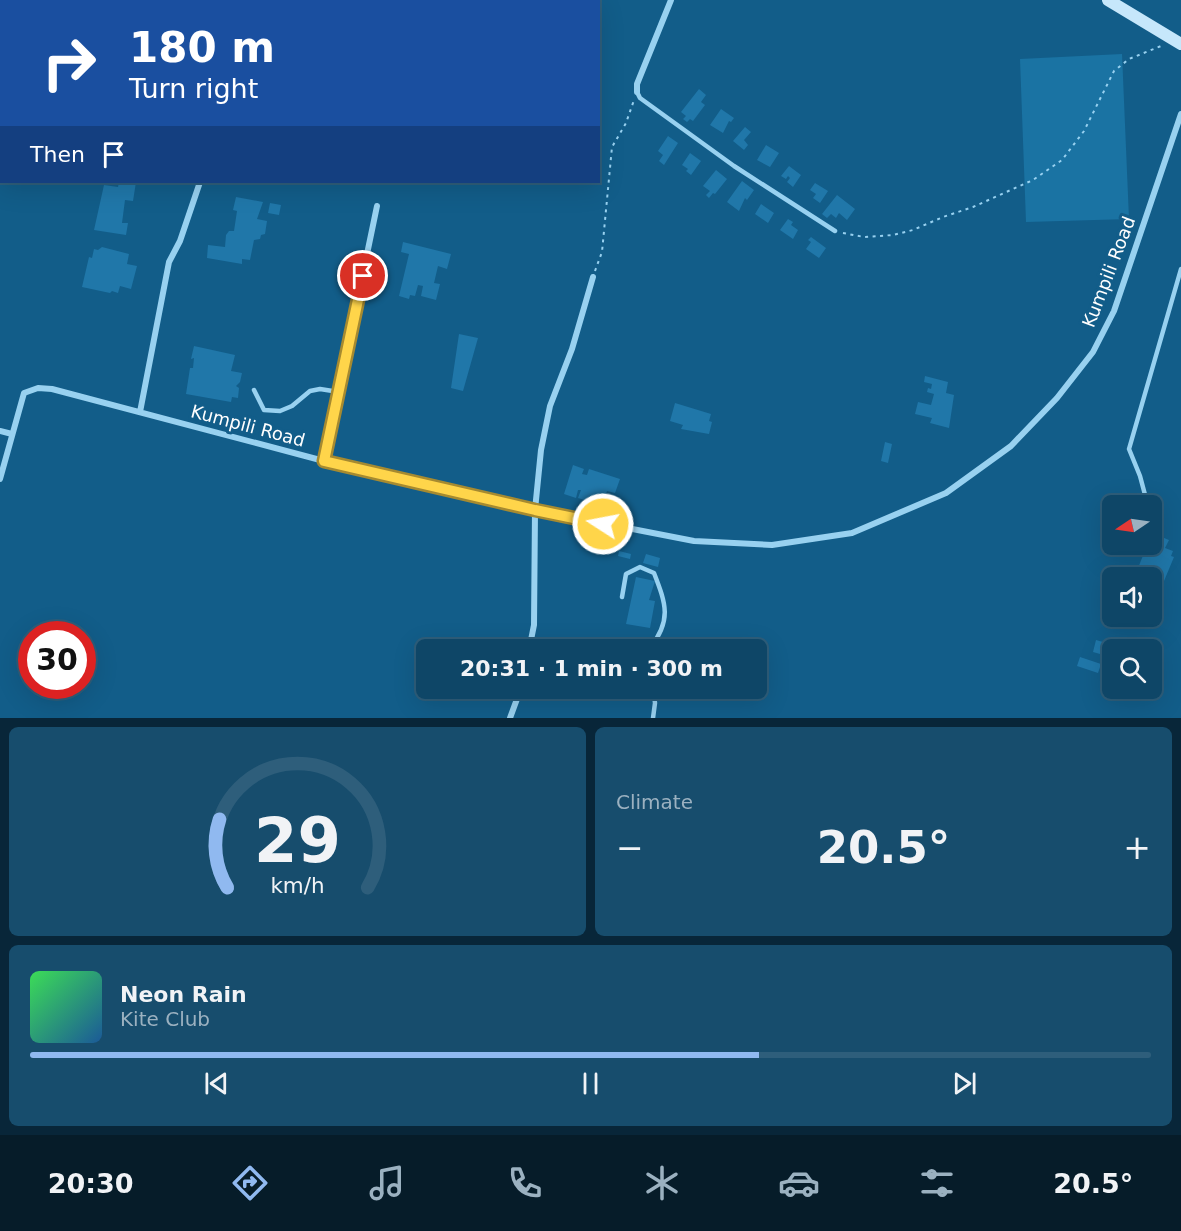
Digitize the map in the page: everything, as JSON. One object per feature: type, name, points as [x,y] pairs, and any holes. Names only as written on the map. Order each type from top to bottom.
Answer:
[{"type":"street","points":[[636,92],[637,84],[671,0]]},
{"type":"street","points":[[1108,0],[1178,43]]},
{"type":"street","name":"Kumpili Road","points":[[0,479],[24,393],[38,388],[52,389],[324,461],[535,510],[694,541],[772,545],[852,532],[946,493],[1011,446],[1058,398],[1093,352],[1114,311],[1181,114]]},
{"type":"street","points":[[140,412],[169,262],[180,241],[200,183]]},
{"type":"street","points":[[324,461],[377,206]]},
{"type":"street","points":[[531,639],[534,625],[535,510],[541,450],[550,406],[572,349],[592,277]]},
{"type":"street","points":[[0,430],[12,434]]},
{"type":"street","points":[[510,718],[517,699]]},
{"type":"lane","points":[[636,92],[640,98],[734,166],[835,231]]},
{"type":"lane","points":[[1146,495],[1129,449],[1181,269]]},
{"type":"lane","points":[[254,390],[264,410],[280,411],[292,406],[310,391],[320,389],[339,392]]},
{"type":"lane","points":[[622,597],[626,574],[640,567],[654,573],[666,603],[661,635],[658,639]]},
{"type":"lane","points":[[653,718],[654,699]]},
{"type":"path","points":[[835,231],[864,237],[893,235],[913,230],[1033,180],[1062,160],[1078,138],[1114,71],[1129,59],[1178,43]]},
{"type":"path","points":[[592,277],[602,252],[612,147],[626,123],[636,92]]},
{"type":"shaded area","points":[[1122,54],[1129,219],[1026,222],[1020,59]]},
{"type":"building","points":[[699,89],[706,95],[701,102],[705,105],[693,121],[690,119],[687,122],[683,119],[686,116],[681,112]]},
{"type":"building","points":[[721,109],[734,118],[731,122],[729,121],[723,133],[710,125]]},
{"type":"building","points":[[745,127],[751,132],[744,140],[748,145],[744,150],[733,141]]},
{"type":"building","points":[[668,136],[678,143],[664,165],[659,161],[663,155],[658,151]]},
{"type":"building","points":[[766,145],[779,153],[770,167],[757,160]]},
{"type":"building","points":[[690,153],[701,161],[691,175],[682,165]]},
{"type":"building","points":[[789,166],[801,175],[793,187],[787,182],[790,178],[788,176],[786,179],[781,176]]},
{"type":"building","points":[[716,170],[727,179],[709,198],[706,195],[710,191],[703,186]]},
{"type":"building","points":[[742,181],[754,190],[747,200],[745,198],[739,211],[727,202]]},
{"type":"building","points":[[119,183],[136,183],[133,201],[125,200],[122,223],[128,223],[126,235],[94,230],[104,185],[118,187]]},
{"type":"building","points":[[815,183],[828,191],[820,203],[813,198],[816,194],[810,190]]},
{"type":"building","points":[[837,195],[855,209],[847,220],[839,213],[836,218],[831,214],[827,218],[822,214]]},
{"type":"building","points":[[236,197],[263,202],[257,219],[267,221],[265,234],[261,235],[260,239],[254,240],[250,260],[242,259],[242,264],[207,258],[208,245],[225,247],[226,235],[229,231],[234,231],[237,211],[233,210]]},
{"type":"building","points":[[270,203],[281,205],[279,215],[268,213]]},
{"type":"building","points":[[761,204],[774,213],[768,223],[755,214]]},
{"type":"building","points":[[788,219],[793,222],[791,225],[798,230],[793,239],[780,230]]},
{"type":"building","points":[[811,237],[826,248],[819,258],[806,249],[811,242],[808,240]]},
{"type":"building","points":[[403,242],[451,254],[447,269],[438,266],[434,283],[440,284],[436,300],[421,296],[423,286],[418,285],[415,296],[410,295],[409,299],[399,296],[409,254],[401,252]]},
{"type":"building","points":[[102,247],[129,254],[127,264],[137,266],[131,289],[120,286],[118,293],[112,291],[110,293],[82,287],[89,257],[92,258],[94,249],[98,250]]},
{"type":"building","points":[[459,334],[478,338],[463,391],[451,388]]},
{"type":"building","points":[[194,346],[235,355],[231,371],[242,373],[240,382],[236,386],[239,388],[238,398],[232,397],[231,402],[186,394],[190,368],[193,368],[194,358],[191,359]]},
{"type":"building","points":[[925,376],[948,382],[946,393],[954,395],[949,428],[930,423],[932,418],[915,414],[918,402],[931,405],[934,394],[927,392],[928,388],[931,389],[932,384],[924,382]]},
{"type":"building","points":[[675,403],[711,414],[709,434],[681,429],[683,425],[670,421]]},
{"type":"building","points":[[885,442],[892,444],[888,463],[881,461]]},
{"type":"building","points":[[573,465],[584,469],[582,474],[587,475],[589,469],[620,479],[615,493],[607,491],[604,501],[596,498],[594,503],[578,498],[581,490],[578,490],[576,498],[564,494]]},
{"type":"building","points":[[1162,537],[1169,540],[1165,548],[1173,551],[1171,556],[1174,557],[1162,586],[1162,567],[1138,567],[1143,555],[1162,555]]},
{"type":"building","points":[[619,551],[631,554],[630,559],[618,556]]},
{"type":"building","points":[[646,554],[660,558],[658,567],[643,563]]},
{"type":"building","points":[[636,577],[655,581],[649,600],[655,601],[650,628],[626,624]]},
{"type":"building","points":[[1096,640],[1102,642],[1100,654],[1093,652]]},
{"type":"building","points":[[1080,657],[1101,664],[1098,673],[1077,666]]},
{"type":"route","points":[[363,276],[324,461],[603,524]]}]
